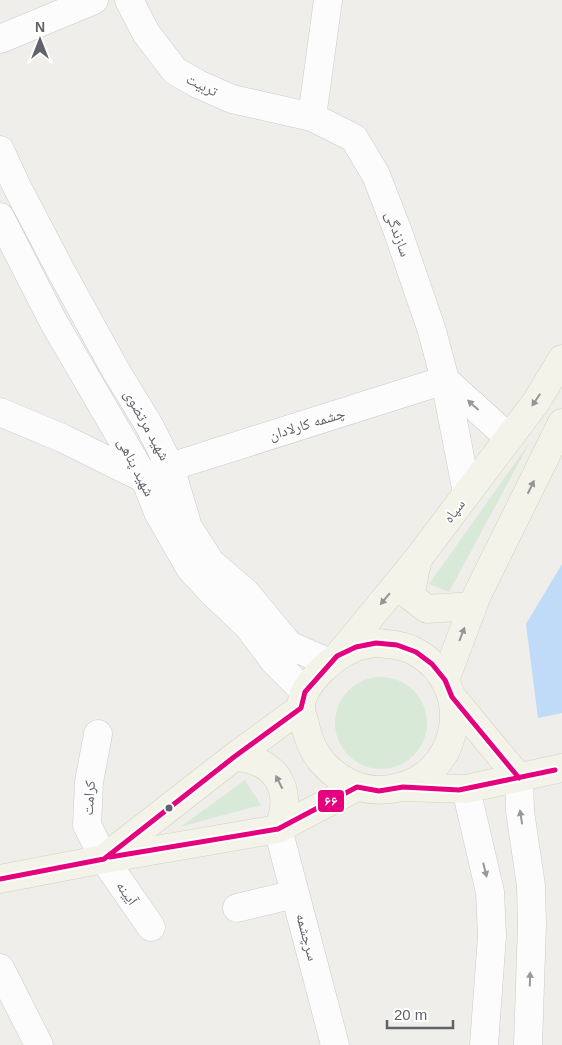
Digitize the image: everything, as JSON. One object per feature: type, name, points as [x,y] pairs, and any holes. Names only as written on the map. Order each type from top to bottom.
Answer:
[{"type":"main road","name":"سپاه","points":[[334,659],[417,560],[536,402],[562,359]]},
{"type":"main road","points":[[403,787],[420,779],[434,767],[446,752],[455,716],[448,688],[473,606],[562,423]]},
{"type":"main road","points":[[417,560],[410,596],[427,609],[473,606]]},
{"type":"main road","points":[[104,859],[303,700],[334,659],[356,647],[376,643],[396,645],[416,652],[432,664],[448,688],[519,778]]},
{"type":"main road","points":[[303,700],[308,734],[317,756],[334,774],[357,787],[378,791],[403,787],[466,789],[561,768]]},
{"type":"main road","points":[[234,757],[249,758],[263,764],[274,773],[282,786],[285,800],[284,815],[278,828]]},
{"type":"main road","points":[[0,879],[278,828],[357,787]]},
{"type":"street","points":[[0,39],[94,0]]},
{"type":"street","name":"تربیت","points":[[129,0],[146,33],[175,71],[198,84],[232,99],[312,117]]},
{"type":"street","points":[[312,117],[328,0]]},
{"type":"street","name":"سازندگی","points":[[312,117],[354,138],[376,175],[429,322],[445,380],[467,493]]},
{"type":"street","name":"شهيد مرتضوی","points":[[0,150],[61,271],[116,371],[149,425],[170,467],[188,527],[211,563],[246,593],[289,645],[285,655],[334,659]]},
{"type":"street","name":"شهید پناهی","points":[[0,218],[53,322],[145,479],[158,512],[190,568],[248,626],[285,655],[303,700]]},
{"type":"street","points":[[445,380],[509,438]]},
{"type":"street","name":"چشمه کارلادان","points":[[145,479],[170,467],[445,380]]},
{"type":"street","points":[[0,412],[62,438],[145,479]]},
{"type":"street","name":"کرامت","points":[[98,734],[89,782],[87,825],[104,859]]},
{"type":"street","points":[[519,778],[520,810],[531,886],[532,924],[528,1045]]},
{"type":"street","points":[[466,789],[490,892],[492,936],[484,1045]]},
{"type":"street","name":"سرچشمه","points":[[278,828],[335,1045]]},
{"type":"street","name":"آیینه","points":[[104,859],[151,927]]},
{"type":"street","points":[[237,908],[295,894]]},
{"type":"street","points":[[0,968],[39,1045]]},
{"type":"green space","points":[[530,442],[449,592],[429,584]]},
{"type":"green space","points":[[381,677],[390,678],[407,685],[419,697],[426,714],[426,732],[419,749],[407,761],[390,768],[381,769],[372,768],[355,761],[343,749],[336,732],[335,723],[336,714],[343,697],[355,685],[372,678]]},
{"type":"green space","points":[[245,780],[261,805],[180,827]]},
{"type":"water","points":[[562,564],[562,713],[538,718],[526,624]]},
{"type":"transit line","name":"۶۶","points":[[0,879],[104,859],[234,757],[301,708],[305,692],[337,656],[356,647],[376,643],[397,645],[416,652],[432,664],[445,680],[452,697],[519,778]]},
{"type":"transit line","name":"۶۶","points":[[110,857],[278,829],[357,787],[379,791],[403,787],[459,790],[555,770]]}]
